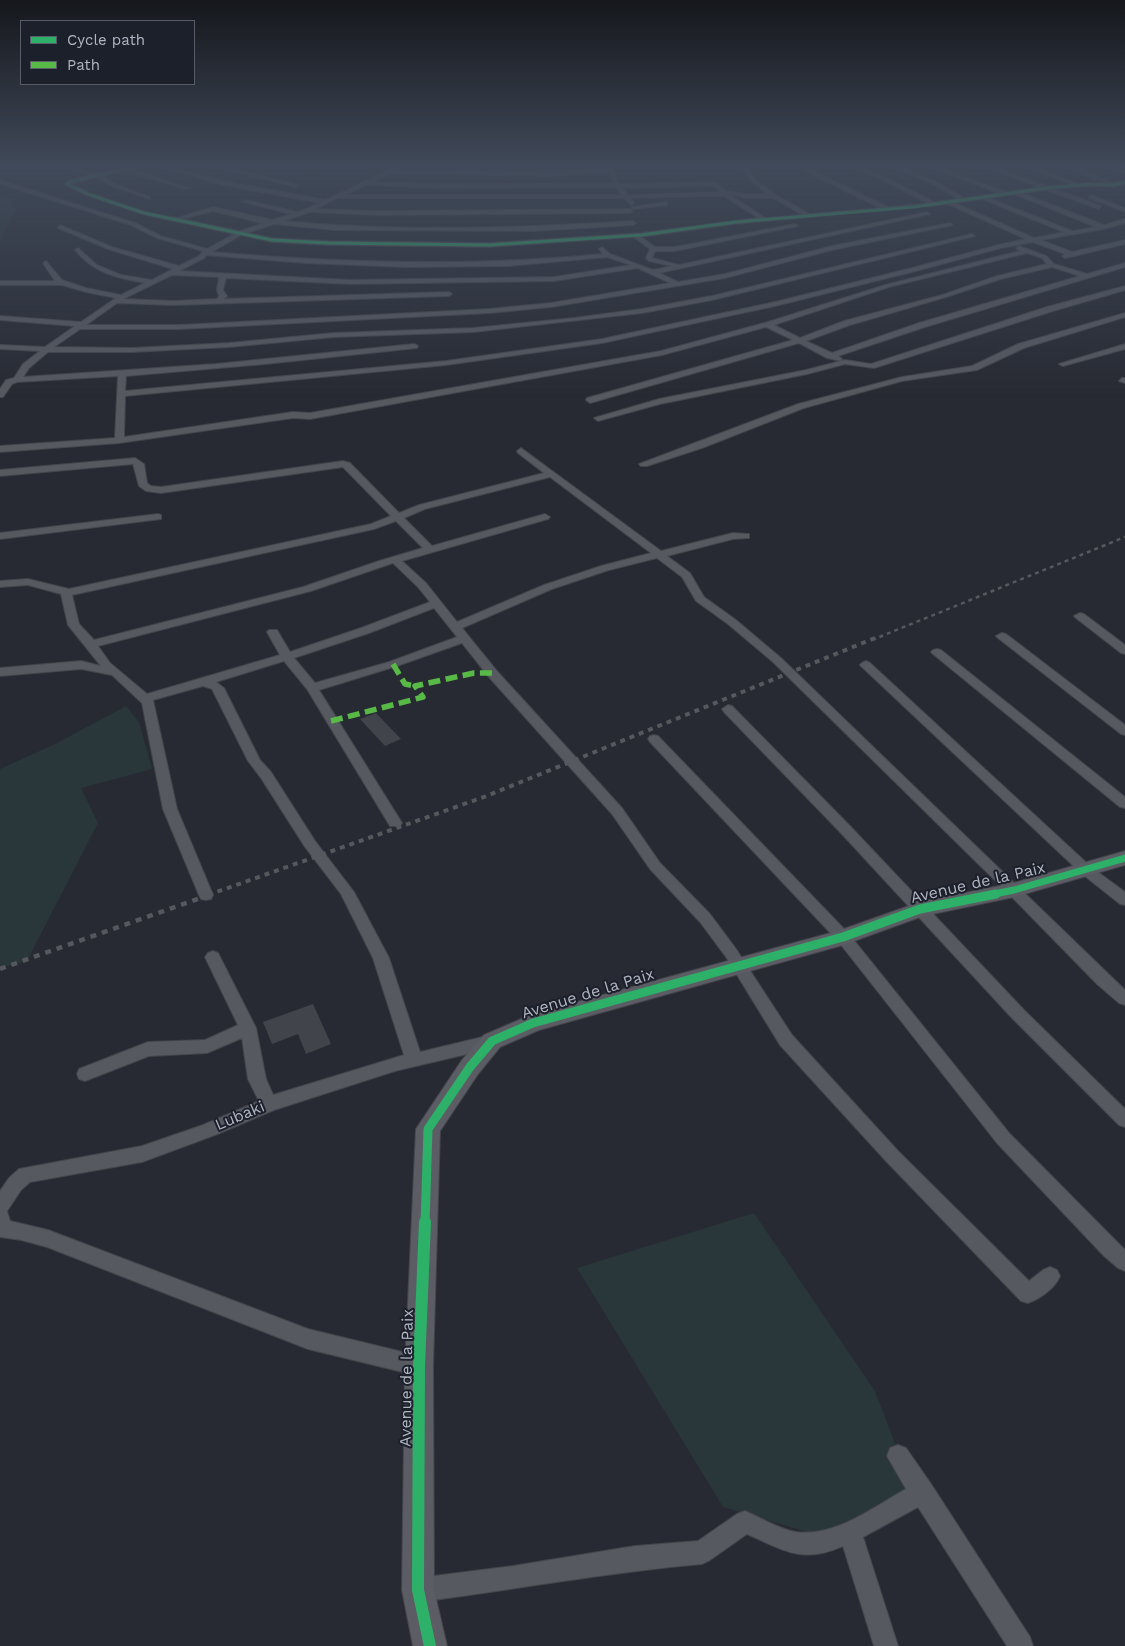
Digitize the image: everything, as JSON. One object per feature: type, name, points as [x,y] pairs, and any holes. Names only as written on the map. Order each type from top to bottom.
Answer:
[{"type":"street","points":[[96,243],[177,271],[223,276],[350,282],[554,279],[639,266]]},
{"type":"street","points":[[178,243],[207,252],[280,260],[432,264],[544,262],[608,255]]},
{"type":"street","points":[[0,395],[9,382],[47,349],[119,299],[177,271],[223,243]]},
{"type":"street","points":[[325,243],[489,245],[524,243]]},
{"type":"street","points":[[595,243],[608,255],[654,272],[830,356],[845,362],[872,366],[1050,309],[1125,288]]},
{"type":"street","points":[[646,243],[653,249],[674,249],[707,243]]},
{"type":"street","points":[[654,272],[790,243]]},
{"type":"street","points":[[0,318],[81,326],[180,327],[496,310],[565,304],[725,276],[859,243]]},
{"type":"street","points":[[0,347],[83,351],[132,350],[229,345],[334,335],[491,329],[632,313],[710,299],[933,243]]},
{"type":"street","points":[[991,243],[1000,246]]},
{"type":"street","points":[[121,394],[446,363],[602,341],[775,304],[914,270],[1000,246],[1024,243]]},
{"type":"street","points":[[1041,243],[1072,254]]},
{"type":"street","points":[[590,400],[798,341],[870,316],[938,298],[999,277],[1050,263],[1072,254],[1121,243]]},
{"type":"street","points":[[1010,245],[1027,251],[1050,263],[1086,276]]},
{"type":"street","points":[[653,249],[649,258],[651,260],[686,266]]},
{"type":"street","points":[[78,250],[90,264],[102,271],[154,282]]},
{"type":"street","points":[[0,449],[119,440],[293,415],[310,416],[662,353],[768,325],[887,286],[1027,251]]},
{"type":"street","points":[[46,263],[54,276],[73,286]]},
{"type":"street","points":[[830,356],[922,325],[1125,265]]},
{"type":"street","points":[[220,302],[223,276]]},
{"type":"street","points":[[0,283],[56,283],[119,299],[160,304],[449,294]]},
{"type":"street","points":[[1110,293],[1125,297]]},
{"type":"street","points":[[644,464],[699,446],[801,406],[902,379],[974,368],[1021,346],[1125,315]]},
{"type":"street","points":[[9,382],[269,362],[414,346]]},
{"type":"street","points":[[1063,364],[1125,346]]},
{"type":"street","points":[[598,418],[659,402],[807,372],[845,362]]},
{"type":"street","points":[[119,440],[122,374]]},
{"type":"street","points":[[521,451],[686,575],[695,587],[696,594],[700,599],[732,622],[777,660],[1014,890],[1103,980],[1125,999]]},
{"type":"street","points":[[0,473],[135,461],[139,464],[142,484],[149,489],[161,490],[343,464],[347,465],[429,549]]},
{"type":"street","points":[[0,584],[28,582],[67,593],[374,526],[422,508],[550,474]]},
{"type":"street","points":[[0,536],[158,517]]},
{"type":"street","points":[[91,644],[164,627],[307,589],[429,549],[544,517]]},
{"type":"street","points":[[312,688],[393,664],[548,587],[605,568],[733,536],[745,536]]},
{"type":"street","points":[[395,560],[414,576],[492,673],[617,811],[655,866],[705,918],[786,1040],[892,1156],[1028,1294],[1050,1276]]},
{"type":"street","points":[[67,593],[74,625],[113,672]]},
{"type":"street","points":[[145,698],[203,682],[386,624],[436,603]]},
{"type":"street","points":[[1080,616],[1125,651]]},
{"type":"street","points":[[273,632],[287,656],[312,688],[395,823]]},
{"type":"street","points":[[1002,636],[1125,730]]},
{"type":"street","points":[[937,652],[1125,804]]},
{"type":"street","points":[[0,672],[81,665],[113,672],[129,682],[145,698],[170,808],[206,895]]},
{"type":"street","points":[[866,665],[1086,870],[1125,900]]},
{"type":"street","points":[[203,682],[218,688],[254,761],[266,775],[310,844],[347,892],[381,958],[414,1059]]},
{"type":"street","points":[[728,709],[846,829],[1018,1014],[1125,1120]]},
{"type":"street","points":[[654,739],[843,937],[919,1030],[958,1085],[1003,1138],[1111,1250],[1125,1262]]},
{"type":"street","name":"Avenue de la Paix","points":[[430,1646],[418,1590],[419,1366],[426,1240],[428,1129],[470,1067],[492,1041],[533,1023],[843,937],[920,910],[1014,890],[1125,858]]},
{"type":"street","points":[[213,957],[248,1028],[257,1079],[269,1104]]},
{"type":"street","points":[[85,1074],[152,1048],[207,1046],[248,1028]]},
{"type":"street","name":"Lubaki","points":[[0,1206],[15,1184],[25,1175],[142,1154],[209,1130],[269,1104],[414,1059],[492,1041]]},
{"type":"street","points":[[0,1217],[2,1229],[48,1239],[308,1339],[419,1366]]},
{"type":"street","points":[[898,1456],[1022,1646]]},
{"type":"street","points":[[418,1590],[513,1578],[635,1558],[702,1552],[745,1522],[794,1543],[824,1543],[850,1532],[923,1492]]},
{"type":"street","points":[[850,1532],[886,1646]]},
{"type":"shaded area","points":[[126,706],[139,722],[152,769],[81,788],[98,823],[27,961],[0,968],[0,769],[55,744]]},
{"type":"shaded area","points":[[754,1213],[875,1391],[914,1493],[824,1537],[723,1507],[577,1268]]},
{"type":"building","points":[[376,713],[401,739],[385,746],[360,719]]},
{"type":"building","points":[[313,1004],[331,1044],[306,1054],[298,1034],[272,1044],[263,1022]]},
{"type":"railway","points":[[872,640],[1125,537]]},
{"type":"railway","points":[[208,895],[484,797],[875,638]]},
{"type":"railway","points":[[0,969],[212,894]]},
{"type":"marked path","points":[[393,664],[405,684],[415,686]]},
{"type":"marked path","points":[[331,721],[423,697],[415,686],[474,673],[492,673]]},
{"type":"cycle path","points":[[325,243],[489,245],[522,243]]},
{"type":"cycle path","points":[[430,1646],[418,1590],[419,1366],[428,1129],[470,1067],[492,1041],[533,1023],[843,937],[920,909],[1014,890],[1125,858]]}]
